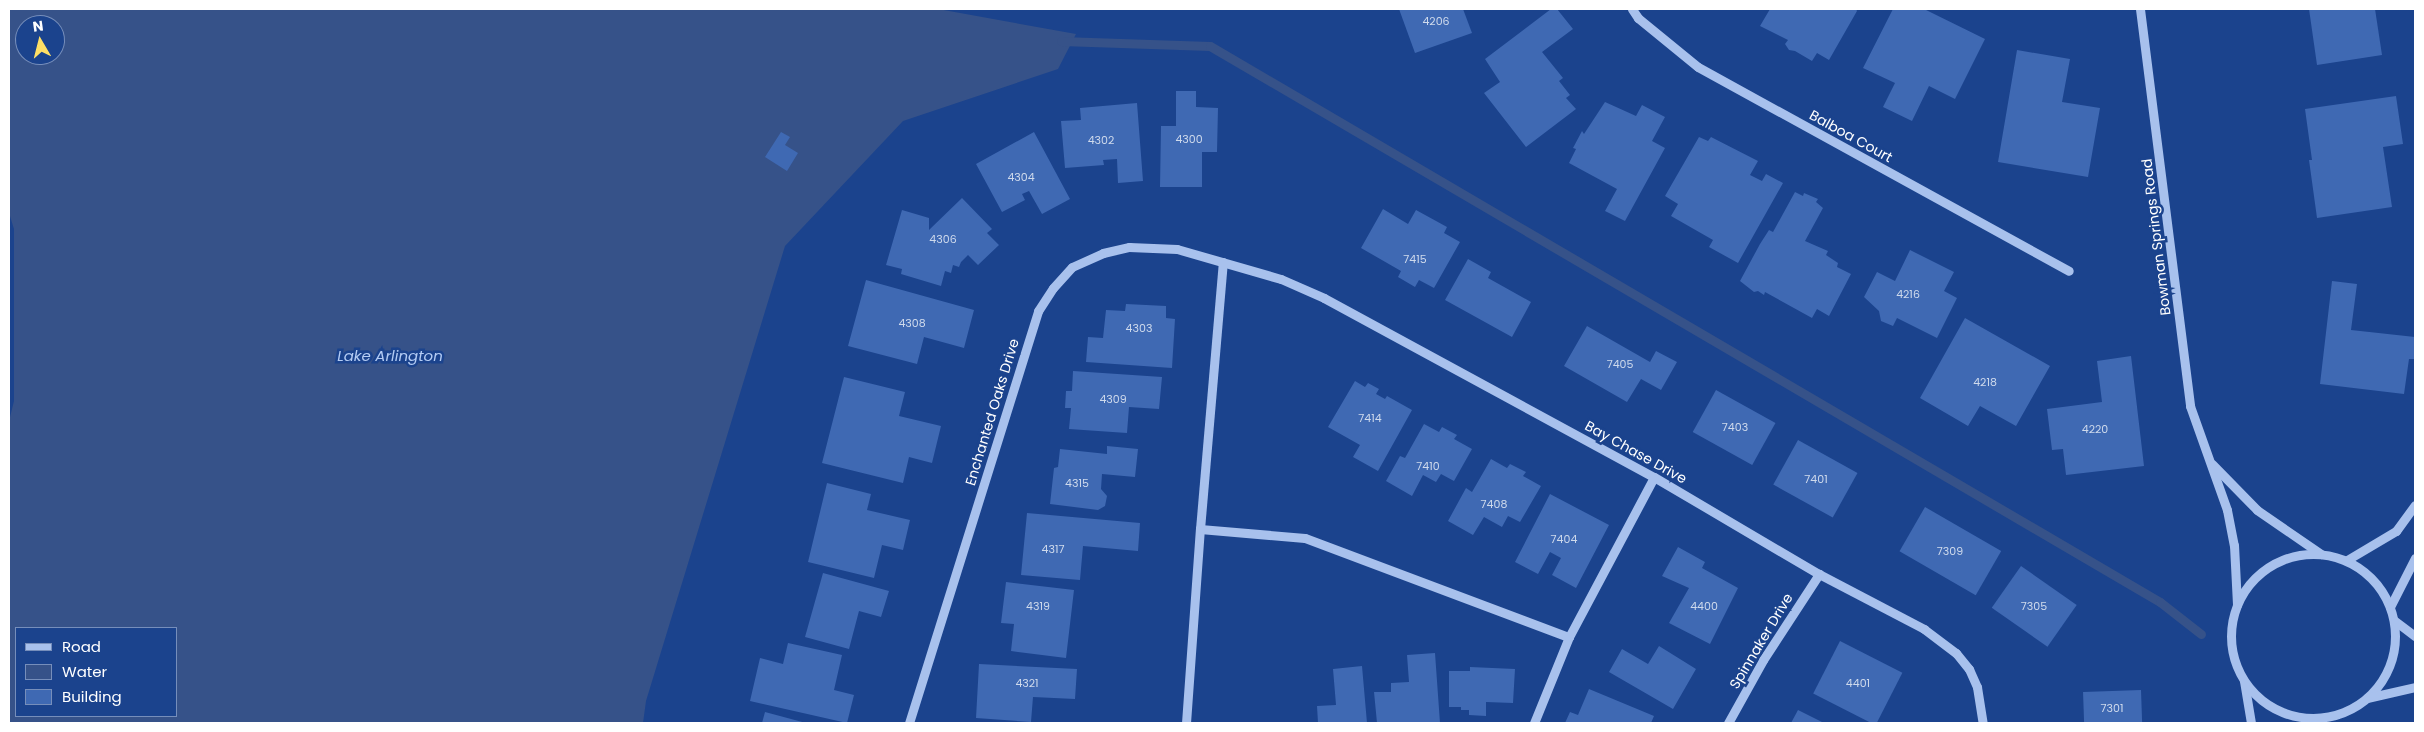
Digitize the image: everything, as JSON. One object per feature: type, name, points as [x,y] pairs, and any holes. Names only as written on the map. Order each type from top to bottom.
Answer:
[{"type":"street","name":"Balboa Court","points":[[1632,9],[1638,18],[1698,67],[2069,271]]},
{"type":"street","name":"Bowman Springs Road","points":[[2140,9],[2152,88],[2190,406],[2227,510],[2234,545],[2237,605]]},
{"type":"street","name":"Enchanted Oaks Drive","points":[[909,723],[1038,311],[1053,288],[1072,267],[1103,253],[1129,247],[1177,249],[1223,262]]},
{"type":"street","name":"Bay Chase Drive","points":[[1223,262],[1280,280],[1324,298],[1654,477],[1819,574],[1924,630],[1956,653],[1969,669],[1976,687],[1983,723]]},
{"type":"street","points":[[1186,723],[1223,262]]},
{"type":"street","name":"Bowman Springs Road","points":[[2209,460],[2257,510],[2321,554]]},
{"type":"street","points":[[1534,723],[1569,637],[1654,477]]},
{"type":"street","points":[[2347,560],[2396,531],[2415,505]]},
{"type":"street","points":[[1200,530],[1304,538],[1569,637]]},
{"type":"street","points":[[2244,680],[2261,700],[2286,714],[2314,718],[2343,713],[2367,698],[2385,676],[2395,650],[2395,621],[2385,595],[2369,574],[2347,560],[2321,554],[2295,555],[2270,565],[2250,582],[2237,605],[2231,630],[2234,656],[2244,680],[2251,723]]},
{"type":"street","points":[[2390,607],[2415,558]]},
{"type":"street","name":"Spinnaker Drive","points":[[1728,723],[1763,660],[1819,574]]},
{"type":"street","points":[[2395,621],[2415,636]]},
{"type":"street","points":[[2367,698],[2415,687]]},
{"type":"street","points":[[2324,723],[2332,715]]},
{"type":"water","name":"Lake Arlington","points":[[9,9],[938,9],[1076,34],[1058,69],[903,121],[785,246],[646,701],[643,723],[9,723],[9,421],[14,401],[14,229],[9,213]]},
{"type":"building","points":[[1399,9],[1463,9],[1472,33],[1415,53]]},
{"type":"building","points":[[1551,9],[1557,9],[1573,29],[1542,52],[1563,78],[1559,81],[1570,95],[1566,98],[1576,109],[1526,147],[1484,93],[1500,82],[1485,59]]},
{"type":"building","points":[[1770,9],[1856,9],[1857,11],[1829,60],[1817,53],[1812,61],[1795,51],[1789,50],[1785,44],[1788,40],[1760,26]]},
{"type":"building","points":[[1893,9],[1924,9],[1985,39],[1955,99],[1929,86],[1912,121],[1883,107],[1895,83],[1863,68]]},
{"type":"building","points":[[2309,9],[2375,9],[2382,55],[2317,65]]},
{"type":"building","points":[[2017,50],[2070,59],[2062,102],[2100,108],[2088,177],[1998,162]]},
{"type":"building","points":[[1176,91],[1196,91],[1196,107],[1218,108],[1217,152],[1202,152],[1202,187],[1160,187],[1161,126],[1176,126]]},
{"type":"building","points":[[2396,96],[2403,144],[2383,147],[2392,207],[2317,218],[2309,160],[2312,160],[2305,109]]},
{"type":"building","points":[[1605,102],[1636,116],[1642,105],[1665,117],[1652,141],[1665,148],[1625,221],[1605,211],[1617,189],[1569,163],[1576,149],[1573,148],[1582,131],[1584,134]]},
{"type":"building","points":[[1137,103],[1143,181],[1118,183],[1117,159],[1103,160],[1104,165],[1065,168],[1061,121],[1081,120],[1080,108]]},
{"type":"building","points":[[781,132],[790,137],[785,145],[798,153],[787,171],[765,157]]},
{"type":"building","points":[[1034,132],[1070,199],[1042,214],[1029,191],[1022,194],[1025,200],[1002,212],[976,164]]},
{"type":"building","points":[[1699,137],[1708,141],[1711,137],[1758,161],[1750,175],[1762,181],[1766,174],[1783,183],[1738,263],[1709,247],[1713,240],[1671,216],[1678,204],[1665,196]]},
{"type":"building","points":[[1795,192],[1803,196],[1804,193],[1818,199],[1816,202],[1823,208],[1805,241],[1828,251],[1826,255],[1838,263],[1837,267],[1851,274],[1829,316],[1817,309],[1812,318],[1765,292],[1764,295],[1758,291],[1754,292],[1740,281],[1760,244],[1769,230],[1773,232]]},
{"type":"building","points":[[962,198],[992,229],[987,233],[999,245],[978,265],[968,255],[959,267],[953,265],[951,273],[945,271],[941,286],[901,274],[902,269],[886,265],[902,210],[929,218],[929,230]]},
{"type":"building","points":[[1383,209],[1408,224],[1416,210],[1447,227],[1444,233],[1460,242],[1434,288],[1419,280],[1415,287],[1398,277],[1401,271],[1361,248]]},
{"type":"building","points":[[1910,250],[1954,272],[1944,291],[1957,298],[1937,338],[1897,318],[1893,326],[1881,321],[1879,311],[1864,297],[1877,272],[1895,281]]},
{"type":"building","points":[[1468,259],[1491,272],[1488,278],[1531,302],[1512,337],[1445,300]]},
{"type":"building","points":[[866,280],[974,310],[964,348],[924,337],[917,364],[848,346]]},
{"type":"building","points":[[2332,281],[2357,284],[2351,330],[2415,337],[2415,359],[2409,359],[2404,394],[2320,384]]},
{"type":"building","points":[[1126,304],[1166,306],[1166,318],[1175,319],[1172,368],[1086,362],[1088,337],[1103,338],[1106,310],[1125,311]]},
{"type":"building","points":[[1965,318],[2050,366],[2016,426],[1980,406],[1968,426],[1920,398]]},
{"type":"building","points":[[1587,326],[1650,362],[1656,351],[1677,362],[1661,390],[1641,379],[1627,402],[1564,366]]},
{"type":"building","points":[[2131,356],[2144,466],[2066,475],[2063,449],[2052,450],[2047,409],[2102,402],[2097,361]]},
{"type":"building","points":[[1073,371],[1162,377],[1159,409],[1129,407],[1127,433],[1069,429],[1071,408],[1065,408],[1066,391],[1072,391]]},
{"type":"building","points":[[844,377],[905,392],[899,416],[941,426],[932,463],[909,457],[903,483],[822,463]]},
{"type":"building","points":[[1355,381],[1365,387],[1368,383],[1379,389],[1376,394],[1385,399],[1387,396],[1412,410],[1378,471],[1353,457],[1360,445],[1328,427]]},
{"type":"building","points":[[1716,390],[1775,423],[1752,465],[1693,432]]},
{"type":"building","points":[[1424,424],[1439,432],[1442,427],[1457,435],[1454,439],[1472,449],[1454,481],[1441,474],[1436,482],[1423,475],[1412,496],[1386,481],[1400,456],[1405,458]]},
{"type":"building","points":[[1798,440],[1857,473],[1833,518],[1773,485]]},
{"type":"building","points":[[1107,446],[1138,449],[1135,477],[1102,474],[1101,489],[1107,496],[1105,506],[1098,510],[1050,504],[1054,468],[1058,467],[1060,449],[1107,454]]},
{"type":"building","points":[[1491,459],[1507,468],[1510,464],[1526,472],[1523,476],[1541,486],[1520,522],[1508,516],[1502,527],[1484,517],[1473,535],[1448,521],[1466,488],[1472,492]]},
{"type":"building","points":[[827,483],[871,494],[867,510],[910,520],[903,550],[882,545],[874,578],[808,562]]},
{"type":"building","points":[[1550,494],[1609,525],[1576,588],[1552,575],[1561,558],[1550,552],[1538,574],[1515,562]]},
{"type":"building","points":[[1925,507],[2001,551],[1976,595],[1900,551]]},
{"type":"building","points":[[1027,513],[1140,523],[1138,551],[1083,546],[1080,580],[1021,575]]},
{"type":"building","points":[[1678,547],[1705,562],[1702,568],[1738,588],[1710,644],[1669,623],[1689,588],[1662,576]]},
{"type":"building","points":[[2021,566],[2077,605],[2047,647],[1992,608]]},
{"type":"building","points":[[823,573],[889,591],[881,617],[859,611],[849,649],[805,637]]},
{"type":"building","points":[[1006,582],[1074,590],[1066,658],[1011,651],[1014,624],[1001,623]]},
{"type":"building","points":[[1840,641],[1902,673],[1877,723],[1871,723],[1813,694]]},
{"type":"building","points":[[788,643],[842,655],[834,690],[854,695],[847,723],[750,701],[760,658],[783,664]]},
{"type":"building","points":[[1659,646],[1696,669],[1673,709],[1609,672],[1622,649],[1648,664]]},
{"type":"building","points":[[1435,653],[1440,723],[1377,723],[1374,692],[1391,692],[1391,683],[1409,682],[1407,655]]},
{"type":"building","points":[[979,664],[1077,669],[1075,699],[1033,697],[1031,722],[976,718]]},
{"type":"building","points":[[1362,666],[1367,723],[1318,723],[1317,706],[1336,705],[1333,669]]},
{"type":"building","points":[[1470,667],[1515,669],[1513,703],[1486,702],[1486,716],[1469,715],[1469,710],[1461,710],[1461,707],[1449,707],[1449,671],[1470,671]]},
{"type":"building","points":[[1589,689],[1654,716],[1651,723],[1565,723],[1570,712],[1578,715]]},
{"type":"building","points":[[2141,690],[2142,723],[2084,723],[2083,692]]},
{"type":"building","points":[[1798,710],[1824,723],[1791,723]]},
{"type":"building","points":[[765,712],[806,723],[762,723]]},
{"type":"waterway","points":[[1061,41],[1210,46],[2160,602],[2201,634]]}]
